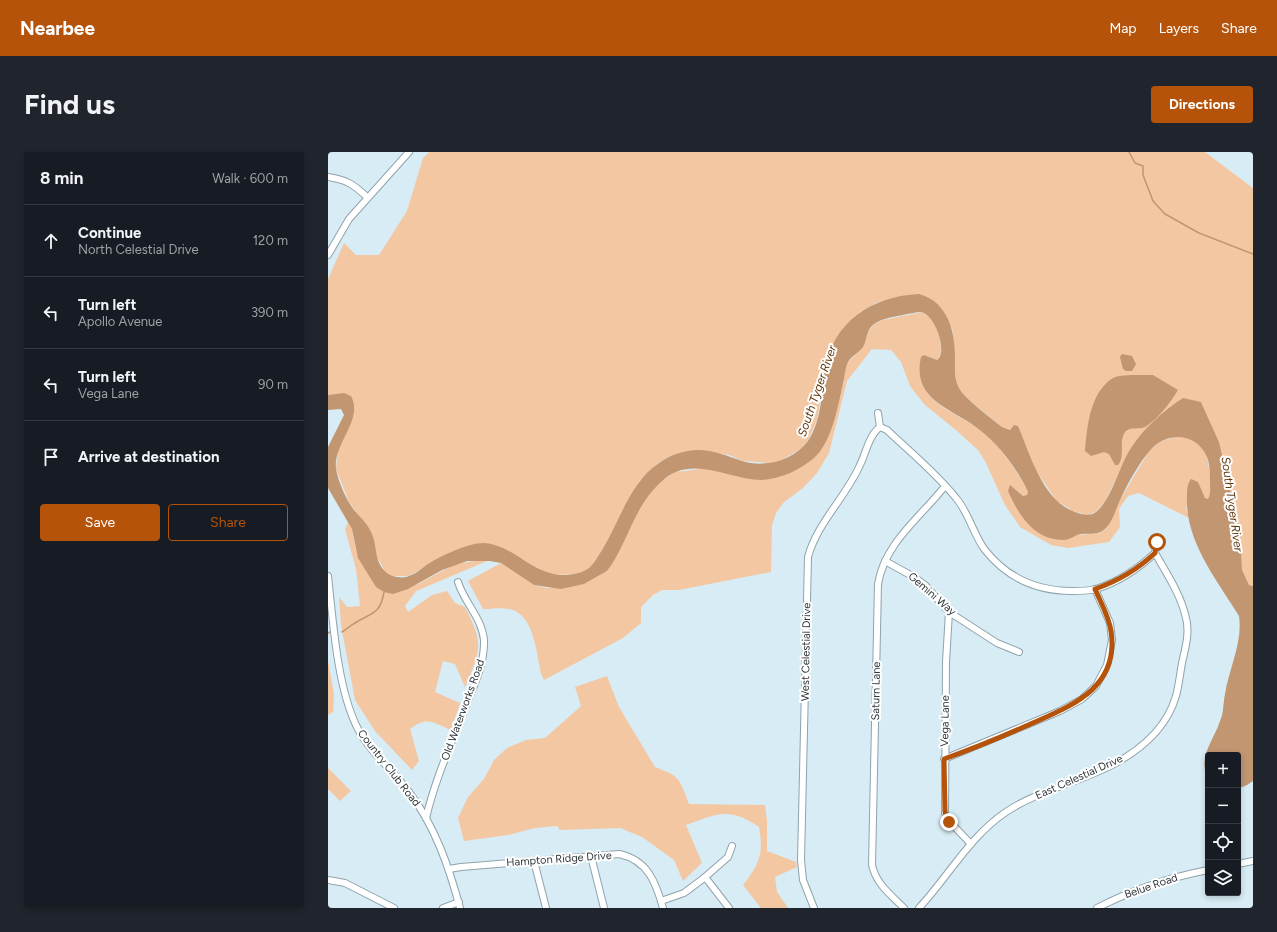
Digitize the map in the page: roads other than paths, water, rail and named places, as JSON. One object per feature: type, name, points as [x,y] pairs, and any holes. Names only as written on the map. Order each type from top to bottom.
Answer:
[{"type":"street","points":[[328,255],[349,219],[367,197],[409,152]]},
{"type":"street","points":[[328,177],[343,179],[354,184],[367,197]]},
{"type":"street","points":[[878,413],[880,427],[887,430],[945,486],[963,507],[972,528],[985,550],[996,562],[1014,577],[1030,585],[1050,590],[1095,589],[1132,572],[1155,553],[1157,542]]},
{"type":"street","name":"West Celestial Drive","points":[[814,908],[803,880],[801,860],[808,557],[816,538],[857,472],[873,435],[880,427]]},
{"type":"street","name":"Saturn Lane","points":[[904,908],[881,885],[872,865],[878,584],[885,560],[902,534],[945,486]]},
{"type":"street","name":"East Celestial Drive","points":[[919,908],[971,844],[994,821],[1016,806],[1106,767],[1127,756],[1147,741],[1165,719],[1176,697],[1186,646],[1187,628],[1181,600],[1155,553]]},
{"type":"street","name":"Gemini Way","points":[[885,560],[926,586],[949,612],[997,643],[1019,652]]},
{"type":"street","name":"Country Club Road","points":[[328,576],[330,604],[343,685],[347,703],[356,726],[366,742],[410,793],[426,818],[449,869],[459,905]]},
{"type":"street","name":"Old Waterworks Road","points":[[426,818],[432,792],[475,684],[483,651],[484,641],[480,627],[463,595],[458,582]]},
{"type":"street","points":[[944,759],[1060,711],[1082,699],[1096,686],[1107,665],[1112,640],[1110,624],[1095,589]]},
{"type":"street","name":"Vega Lane","points":[[949,612],[946,635],[944,759],[946,817],[971,844]]},
{"type":"street","points":[[662,905],[684,893],[728,858],[732,846]]},
{"type":"street","name":"Hampton Ridge Drive","points":[[449,869],[619,854],[635,860],[652,876],[662,905]]},
{"type":"street","points":[[591,856],[604,908]]},
{"type":"street","points":[[534,861],[546,908]]},
{"type":"street","points":[[1241,863],[1253,861]]},
{"type":"street","name":"Belue Road","points":[[1097,908],[1150,884],[1173,877],[1205,871]]},
{"type":"street","points":[[705,877],[729,908]]},
{"type":"street","points":[[328,880],[345,883],[394,908]]},
{"type":"street","points":[[443,908],[459,905]]},
{"type":"water","name":"South Tyger River","points":[[919,294],[929,298],[943,311],[951,328],[955,348],[957,385],[959,388],[978,408],[1002,427],[1010,430],[1014,425],[1018,426],[1033,464],[1047,489],[1066,508],[1078,513],[1090,515],[1102,506],[1111,491],[1131,448],[1154,420],[1183,398],[1201,402],[1219,442],[1240,532],[1242,570],[1249,585],[1253,586],[1253,781],[1241,788],[1241,752],[1207,752],[1222,714],[1224,697],[1237,646],[1240,626],[1239,616],[1204,560],[1191,529],[1188,513],[1187,490],[1191,479],[1198,482],[1205,498],[1208,499],[1210,495],[1209,464],[1202,449],[1191,440],[1178,437],[1158,443],[1147,454],[1137,469],[1124,492],[1111,522],[1103,531],[1094,534],[1081,534],[1063,540],[1044,536],[1035,531],[1028,524],[1012,500],[1008,491],[1010,485],[1023,496],[1027,495],[1028,492],[1008,459],[981,431],[937,402],[928,394],[922,384],[920,372],[921,357],[924,355],[937,360],[940,356],[941,343],[936,327],[926,315],[921,312],[884,319],[875,323],[869,330],[863,347],[848,362],[830,433],[820,451],[814,458],[790,473],[776,478],[762,480],[697,469],[685,469],[673,474],[661,482],[645,501],[607,571],[584,584],[561,589],[534,585],[501,563],[490,561],[467,561],[442,570],[408,589],[393,594],[384,592],[376,587],[358,558],[352,529],[328,488],[328,447],[344,415],[341,409],[328,410],[328,395],[344,393],[351,396],[354,405],[354,414],[336,459],[337,474],[348,501],[369,529],[373,537],[380,564],[387,573],[392,576],[407,577],[447,554],[470,545],[483,543],[504,549],[544,571],[555,574],[576,574],[589,568],[593,564],[633,491],[649,471],[663,460],[673,455],[693,450],[715,452],[742,461],[760,464],[778,461],[795,454],[808,441],[816,425],[822,398],[825,371],[829,354],[836,339],[845,326],[870,306],[885,300]]},
{"type":"water","points":[[1122,354],[1132,356],[1136,364],[1132,371],[1126,371],[1123,369],[1120,357]]},
{"type":"water","points":[[1153,375],[1178,390],[1164,410],[1145,427],[1130,429],[1125,432],[1122,440],[1121,457],[1118,465],[1115,465],[1109,454],[1104,452],[1091,456],[1085,451],[1087,431],[1091,411],[1099,392],[1105,384],[1115,377]]},
{"type":"waterway","points":[[1129,152],[1135,163],[1143,166],[1143,175],[1153,201],[1165,214],[1199,233],[1253,254]]},
{"type":"waterway","points":[[342,632],[378,609],[384,592]]}]
